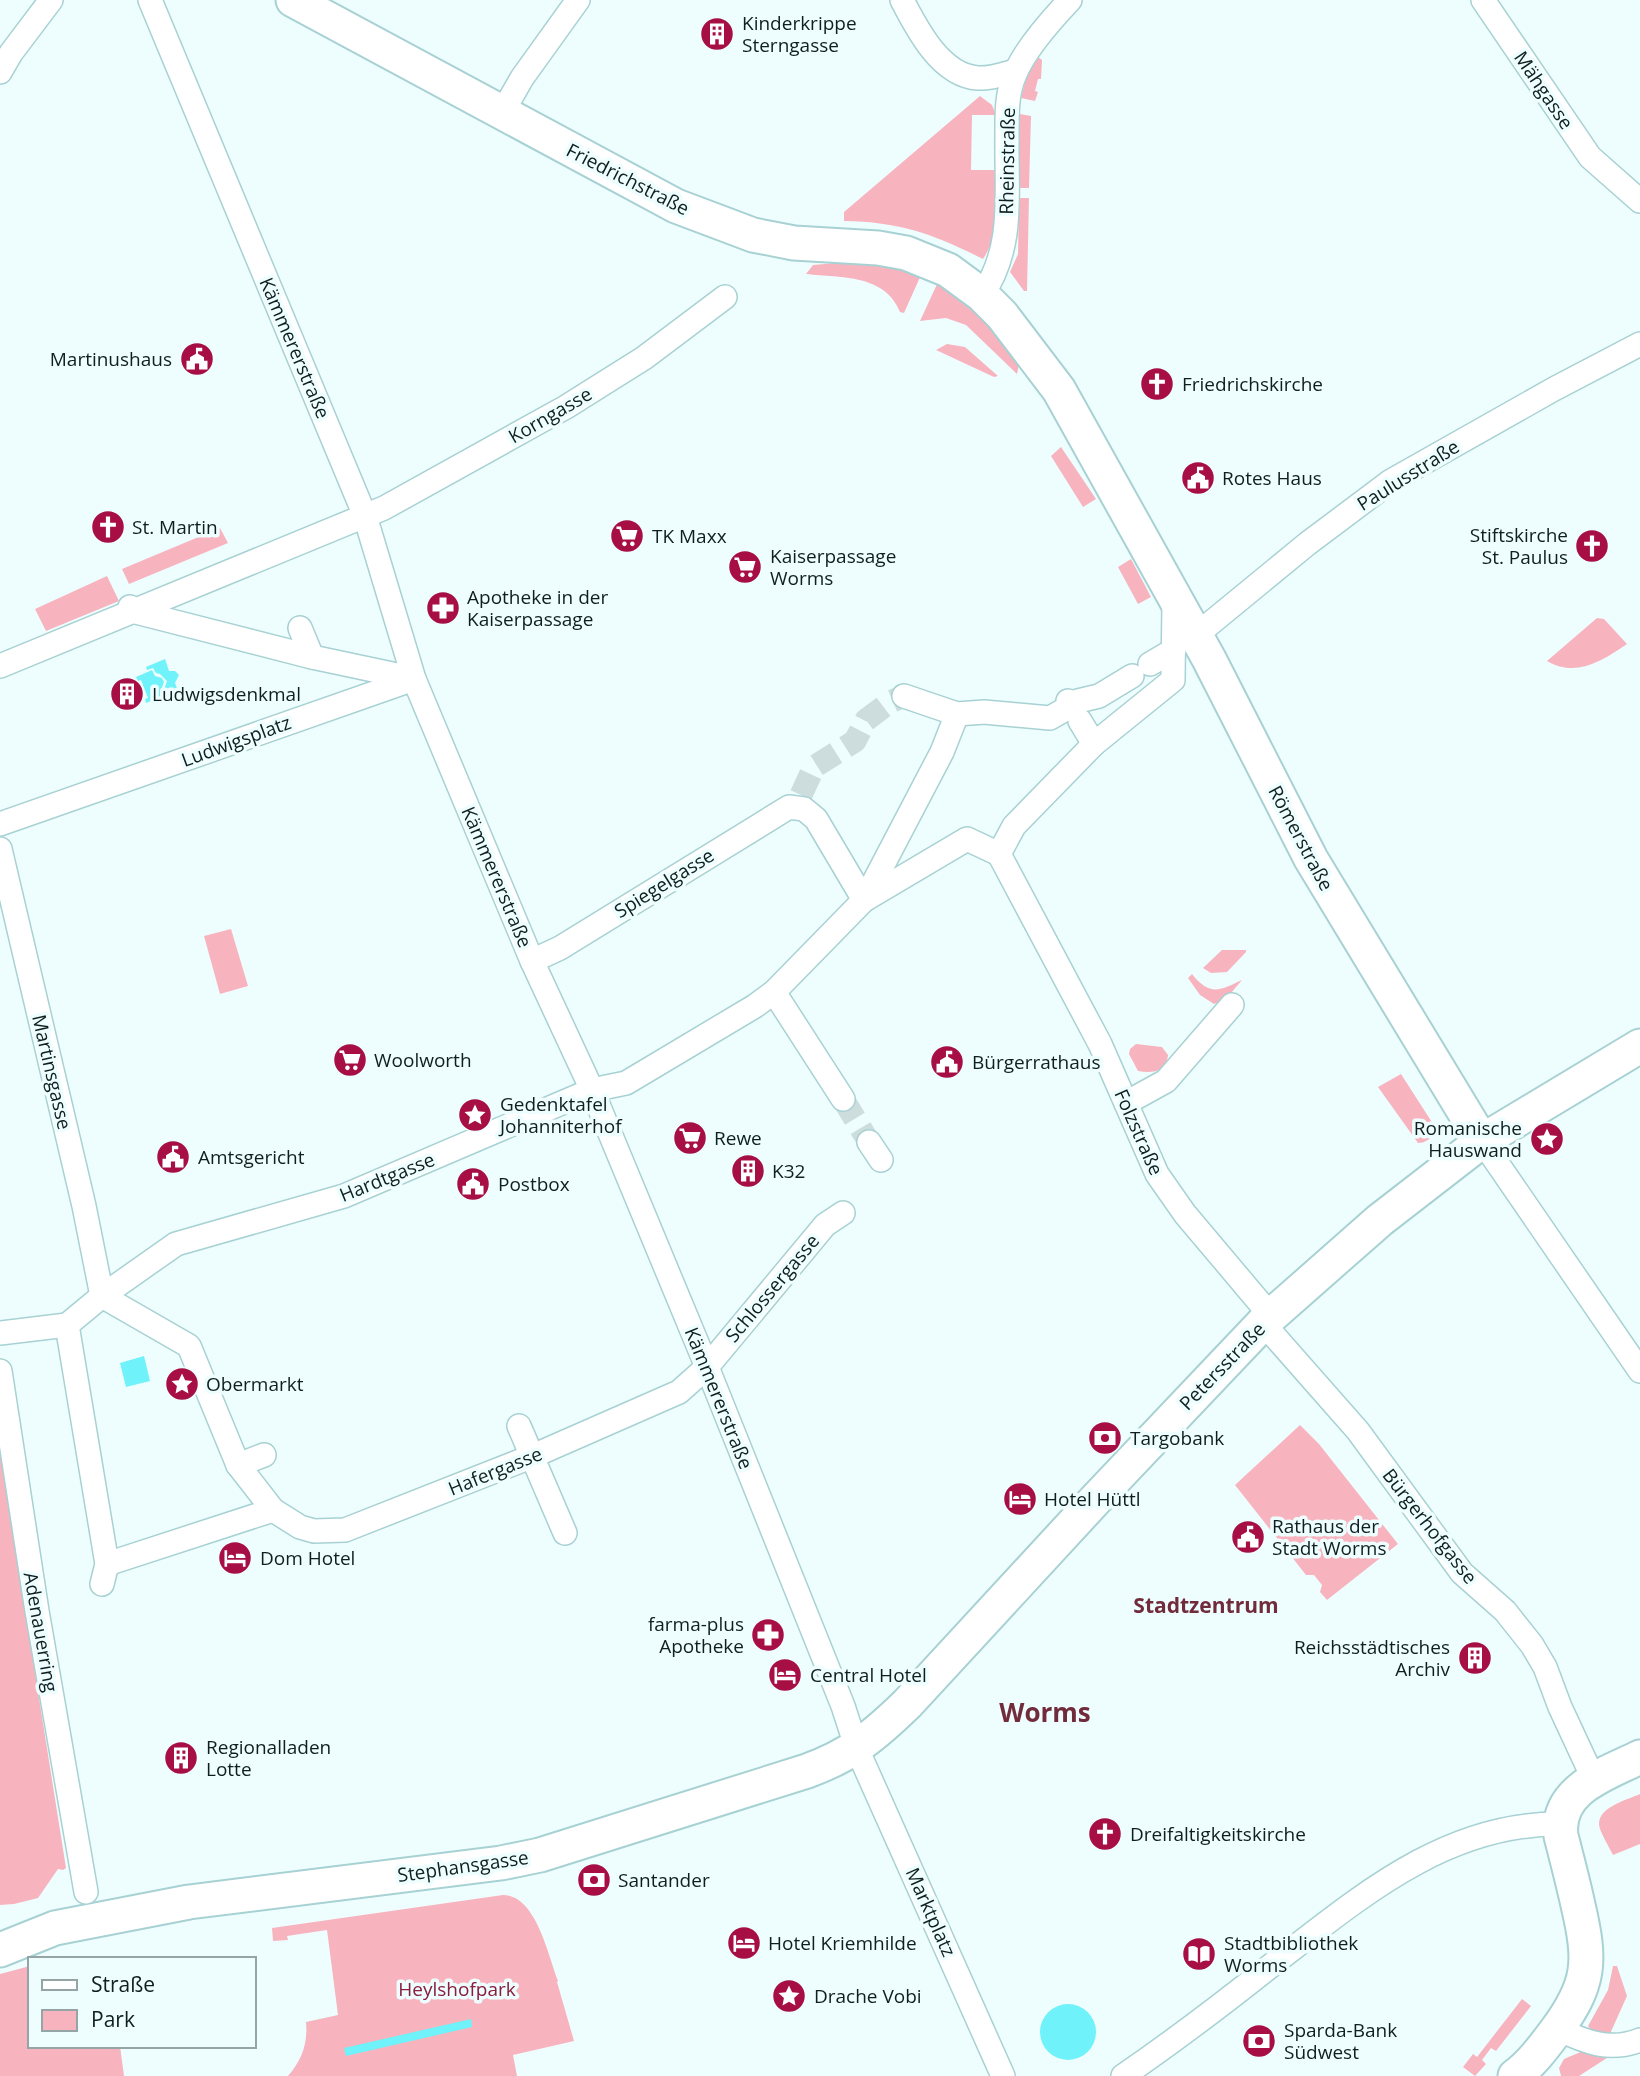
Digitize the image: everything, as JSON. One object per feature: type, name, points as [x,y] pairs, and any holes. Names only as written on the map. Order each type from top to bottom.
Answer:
[{"type":"street","points":[[0,72],[51,0]]},
{"type":"street","name":"Kämmererstraße","points":[[150,0],[365,516],[414,679],[532,961],[592,1090],[707,1367],[843,1706],[857,1748]]},
{"type":"street","name":"Friedrichstraße","points":[[293,0],[676,206],[733,229],[794,243],[878,248],[906,253],[948,270],[982,295]]},
{"type":"street","points":[[502,113],[522,78],[578,0]]},
{"type":"street","points":[[902,0],[939,58],[957,73],[977,79],[1015,71]]},
{"type":"street","name":"Rheinstraße","points":[[982,295],[991,282],[1004,247],[1007,114],[1015,71],[1070,0]]},
{"type":"street","name":"Mähgasse","points":[[1482,0],[1590,157],[1640,201]]},
{"type":"street","name":"Römerstraße","points":[[982,295],[1009,323],[1059,390],[1174,598],[1185,643],[1329,891],[1482,1141],[1640,1371]]},
{"type":"street","name":"Korngasse","points":[[365,516],[419,490],[566,407],[644,358],[724,297]]},
{"type":"street","name":"Paulusstraße","points":[[957,714],[984,712],[1050,718],[1073,709],[1078,701],[1099,696],[1185,643],[1307,544],[1391,481],[1640,344]]},
{"type":"street","points":[[0,666],[128,604],[365,516]]},
{"type":"street","points":[[128,604],[312,657],[414,679]]},
{"type":"street","points":[[300,628],[312,657]]},
{"type":"street","points":[[864,900],[967,839],[999,854],[1013,826],[1094,744],[1173,680],[1185,643]]},
{"type":"street","name":"Ludwigsplatz","points":[[0,824],[414,679]]},
{"type":"street","points":[[864,900],[942,752],[957,714],[904,696]]},
{"type":"street","points":[[1073,709],[1094,744]]},
{"type":"street","name":"Spiegelgasse","points":[[532,961],[561,948],[798,801],[816,819],[864,900]]},
{"type":"street","name":"Martinsgasse","points":[[0,849],[84,1206],[102,1296]]},
{"type":"street","name":"Folzstraße","points":[[999,854],[1100,1044],[1148,1158],[1170,1194],[1267,1320]]},
{"type":"street","name":"Hardtgasse","points":[[102,1296],[176,1244],[344,1196],[592,1090],[626,1083],[774,992],[864,900]]},
{"type":"street","points":[[774,992],[843,1099]]},
{"type":"street","points":[[1126,1103],[1166,1081],[1233,1004]]},
{"type":"street","name":"Petersstraße","points":[[857,1748],[907,1704],[1097,1497],[1267,1320],[1380,1220],[1482,1141],[1640,1046]]},
{"type":"street","name":"Schlossergasse","points":[[707,1367],[825,1225],[843,1213]]},
{"type":"street","points":[[0,1333],[67,1325],[102,1296],[189,1346],[238,1465],[273,1510],[104,1574],[67,1325]]},
{"type":"street","name":"Bürgerhofgasse","points":[[1267,1320],[1358,1430],[1462,1573],[1505,1611],[1532,1645],[1545,1667],[1565,1719],[1594,1780]]},
{"type":"street","name":"Hafergasse","points":[[273,1510],[300,1527],[314,1531],[345,1530],[533,1457],[679,1392],[707,1367]]},
{"type":"street","name":"Adenauerring","points":[[0,1371],[86,1892]]},
{"type":"street","points":[[519,1426],[565,1533]]},
{"type":"street","points":[[238,1465],[264,1455]]},
{"type":"street","name":"Marktplatz","points":[[857,1748],[942,1914],[1003,2076]]},
{"type":"street","name":"Stephansgasse","points":[[0,1950],[55,1928],[189,1902],[501,1863],[540,1855],[815,1768],[857,1748]]},
{"type":"street","points":[[1515,2076],[1525,2069],[1552,2036],[1580,1989],[1587,1966],[1586,1942],[1560,1824],[1564,1808],[1574,1793],[1640,1756]]},
{"type":"street","points":[[1123,2076],[1203,2019],[1327,1921],[1397,1873],[1444,1848],[1484,1834],[1524,1826],[1560,1824]]},
{"type":"street","name":"Stephansgasse","points":[[0,1926],[55,1928]]},
{"type":"street","points":[[1552,2036],[1610,2047],[1629,2045],[1640,2040]]},
{"type":"green space","points":[[1038,57],[1042,60],[1041,79],[1038,79],[1035,101],[1021,98],[1026,78]]},
{"type":"green space","points":[[980,96],[992,105],[996,115],[972,115],[971,170],[995,170],[994,228],[983,259],[916,231],[883,224],[844,221],[844,212]]},
{"type":"green space","points":[[1020,114],[1031,116],[1029,188],[1018,188]]},
{"type":"green space","points":[[1019,198],[1029,198],[1027,291],[1024,291],[1010,272],[1018,254]]},
{"type":"green space","points":[[848,262],[892,266],[921,275],[904,313],[900,312],[884,291],[873,284],[806,274],[813,265]]},
{"type":"green space","points":[[938,282],[984,317],[1019,364],[1017,374],[966,325],[946,318],[920,321]]},
{"type":"green space","points":[[947,344],[965,347],[998,376],[994,377],[936,350]]},
{"type":"green space","points":[[1061,447],[1096,499],[1083,507],[1051,456]]},
{"type":"green space","points":[[220,528],[228,543],[129,584],[122,569]]},
{"type":"green space","points":[[1131,559],[1151,597],[1138,604],[1118,567]]},
{"type":"green space","points":[[107,576],[119,601],[46,631],[35,609]]},
{"type":"green space","points":[[1597,618],[1604,619],[1627,644],[1598,661],[1578,668],[1558,666],[1547,661]]},
{"type":"green space","points":[[231,929],[248,986],[220,994],[204,936]]},
{"type":"green space","points":[[1222,950],[1246,952],[1227,972],[1211,973],[1203,968]]},
{"type":"green space","points":[[1192,974],[1210,989],[1222,989],[1242,980],[1226,999],[1214,1004],[1200,995],[1188,978]]},
{"type":"green space","points":[[1136,1044],[1162,1047],[1168,1055],[1167,1061],[1153,1072],[1138,1071],[1129,1054]]},
{"type":"green space","points":[[1401,1074],[1435,1127],[1436,1132],[1423,1142],[1418,1143],[1378,1087]]},
{"type":"green space","points":[[1300,1425],[1319,1444],[1398,1544],[1327,1600],[1320,1592],[1322,1585],[1314,1575],[1306,1575],[1235,1485]]},
{"type":"green space","points":[[0,1452],[66,1868],[58,1869],[38,1898],[0,1905]]},
{"type":"green space","points":[[1640,1794],[1640,1844],[1613,1855],[1600,1829],[1601,1816],[1612,1806]]},
{"type":"green space","name":"Heylshofpark","points":[[503,1895],[524,1905],[539,1928],[558,1981],[574,2041],[513,2055],[517,2076],[288,2076],[303,2051],[306,2022],[338,2015],[327,1930],[287,1936],[288,1940],[273,1941],[272,1928]]},
{"type":"green space","points":[[1613,1966],[1617,1966],[1627,1996],[1609,2036],[1592,2031],[1588,2026],[1608,1990]]},
{"type":"green space","points":[[28,1967],[28,2048],[120,2048],[124,2076],[0,2076],[0,1974]]},
{"type":"green space","points":[[1522,1999],[1531,2006],[1496,2051],[1491,2048],[1482,2060],[1486,2064],[1475,2076],[1463,2067],[1473,2054],[1477,2057]]},
{"type":"green space","points":[[1583,2051],[1610,2056],[1579,2076],[1561,2076],[1559,2068],[1564,2059]]},
{"type":"water","points":[[165,659],[169,671],[175,671],[179,675],[175,683],[180,696],[161,703],[159,700],[165,697],[163,692],[167,681],[153,668],[147,670],[146,667]]},
{"type":"water","points":[[152,670],[155,676],[162,678],[164,682],[161,690],[163,696],[146,703],[145,699],[148,698],[141,680],[138,681],[136,677]]},
{"type":"water","points":[[144,1356],[150,1381],[126,1387],[120,1363]]},
{"type":"water","points":[[1062,2004],[1074,2004],[1084,2008],[1092,2016],[1096,2032],[1092,2048],[1084,2056],[1074,2060],[1062,2060],[1052,2056],[1044,2048],[1040,2038],[1040,2026],[1044,2016],[1052,2008]]},
{"type":"water","points":[[471,2019],[472,2027],[346,2056],[344,2048]]},
{"type":"tunnel","points":[[801,795],[814,767],[855,741],[866,720],[890,702],[904,696]]},
{"type":"tunnel","points":[[843,1099],[869,1142]]},
{"type":"place","name":"Kinderkrippe Sterngasse","points":[[717,34]]},
{"type":"place","name":"Martinushaus","points":[[197,359]]},
{"type":"place","name":"Friedrichskirche","points":[[1157,384]]},
{"type":"place","name":"Rotes Haus","points":[[1198,478]]},
{"type":"place","name":"St. Martin","points":[[108,527]]},
{"type":"place","name":"TK Maxx","points":[[627,536]]},
{"type":"place","name":"Stiftskirche St. Paulus","points":[[1592,546]]},
{"type":"place","name":"Kaiserpassage Worms","points":[[745,567]]},
{"type":"place","name":"Apotheke in der Kaiserpassage","points":[[443,608]]},
{"type":"place","name":"Ludwigsdenkmal","points":[[127,694]]},
{"type":"place","name":"Woolworth","points":[[350,1060]]},
{"type":"place","name":"Bürgerrathaus","points":[[947,1062]]},
{"type":"place","name":"Gedenktafel Johanniterhof","points":[[475,1115]]},
{"type":"place","name":"Rewe","points":[[690,1138]]},
{"type":"place","name":"Romanische Hauswand","points":[[1547,1139]]},
{"type":"place","name":"Amtsgericht","points":[[173,1157]]},
{"type":"place","name":"K32","points":[[748,1171]]},
{"type":"place","name":"Postbox","points":[[473,1184]]},
{"type":"place","name":"Obermarkt","points":[[182,1384]]},
{"type":"place","name":"Targobank","points":[[1105,1438]]},
{"type":"place","name":"Hotel Hüttl","points":[[1020,1499]]},
{"type":"place","name":"Rathaus der Stadt Worms","points":[[1248,1537]]},
{"type":"place","name":"Dom Hotel","points":[[235,1558]]},
{"type":"place","name":"farma-plus Apotheke","points":[[768,1635]]},
{"type":"place","name":"Reichsstädtisches Archiv","points":[[1475,1658]]},
{"type":"place","name":"Central Hotel","points":[[785,1675]]},
{"type":"place","name":"Regionalladen Lotte","points":[[181,1758]]},
{"type":"place","name":"Dreifaltigkeitskirche","points":[[1105,1834]]},
{"type":"place","name":"Santander","points":[[594,1880]]},
{"type":"place","name":"Hotel Kriemhilde","points":[[744,1943]]},
{"type":"place","name":"Stadtbibliothek Worms","points":[[1199,1954]]},
{"type":"place","name":"Drache Vobi","points":[[789,1996]]},
{"type":"place","name":"Sparda-Bank Südwest","points":[[1259,2041]]},
{"type":"district","name":"Stadtzentrum","points":[[1206,1606]]},
{"type":"district","name":"Worms","points":[[1045,1713]]}]
